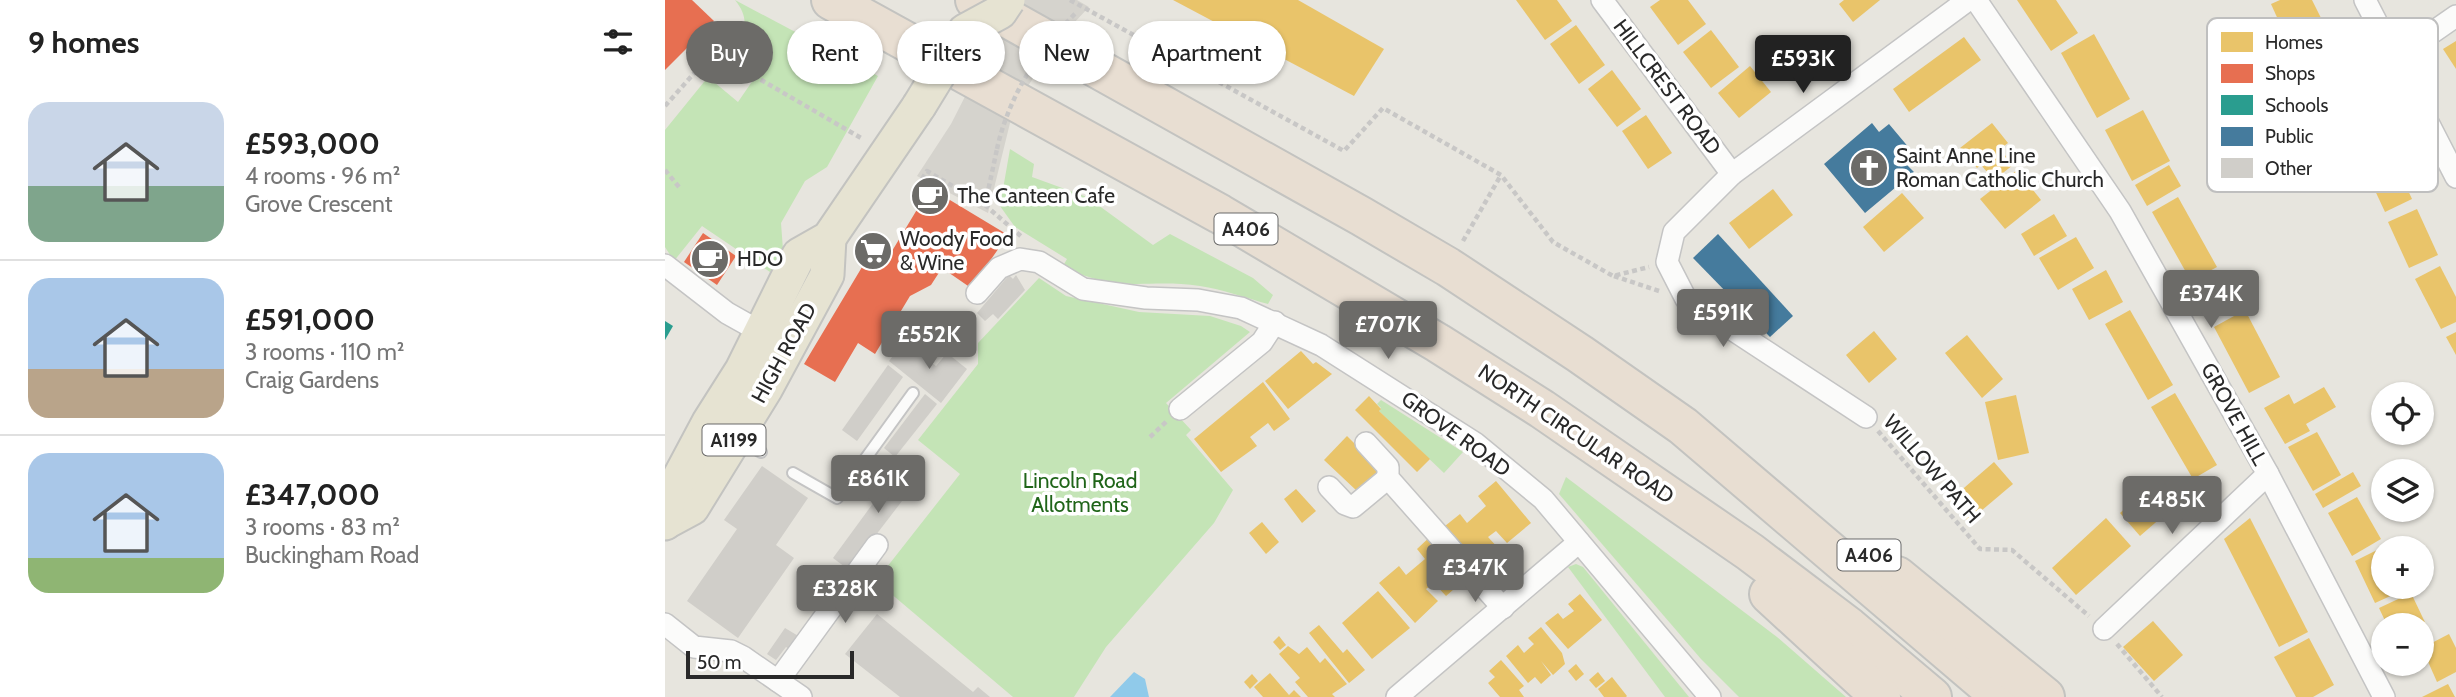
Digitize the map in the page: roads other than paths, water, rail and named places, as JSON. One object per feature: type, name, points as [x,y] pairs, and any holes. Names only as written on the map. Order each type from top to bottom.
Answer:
[{"type":"highway","name":"NORTH CIRCULAR ROAD","points":[[831,0],[1329,276],[1542,409],[1750,552],[1849,627],[1932,697]]},
{"type":"highway","name":"A406","points":[[970,10],[1253,153],[1448,267],[1791,498],[1892,572],[2045,697]]},
{"type":"highway","name":"A406","points":[[1683,426],[2001,697]]},
{"type":"highway","name":"A406","points":[[1646,482],[1881,697]]},
{"type":"main road","name":"HIGH ROAD","points":[[666,523],[669,497],[730,434],[734,383],[775,340],[799,255],[829,238],[919,106],[970,10],[1000,12],[1008,0]]},
{"type":"street","name":"HILLCREST ROAD","points":[[1602,0],[1732,174]]},
{"type":"street","points":[[1866,417],[1686,299],[1667,262],[1674,232],[1732,174],[1968,0]]},
{"type":"street","name":"GROVE HILL","points":[[1976,0],[2120,211],[2268,474],[2384,697]]},
{"type":"street","points":[[2365,0],[2375,18]]},
{"type":"street","points":[[2438,29],[2456,16]]},
{"type":"street","points":[[2438,140],[2456,177]]},
{"type":"street","name":"GROVE ROAD","points":[[977,293],[999,268],[1020,258],[1039,262],[1083,289],[1146,299],[1198,300],[1241,308],[1275,321],[1332,352],[1475,443],[1543,499],[1710,697]]},
{"type":"street","points":[[665,265],[706,299],[775,340]]},
{"type":"street","points":[[1180,409],[1262,342],[1275,321]]},
{"type":"street","points":[[1366,443],[1388,467],[1388,478],[1503,608]]},
{"type":"street","points":[[2104,629],[2268,474]]},
{"type":"street","points":[[1329,487],[1345,504],[1353,507],[1388,478]]},
{"type":"street","points":[[1397,697],[1579,542]]},
{"type":"street","points":[[778,681],[877,545]]},
{"type":"street","points":[[665,624],[694,646],[731,652],[801,697]]},
{"type":"lane","points":[[793,473],[837,498],[913,393]]},
{"type":"water","points":[[1134,672],[1145,679],[1149,697],[1110,697]]},
{"type":"place","name":"Saint Anne Line Roman Catholic Church","points":[[1869,168]]},
{"type":"place","name":"The Canteen Cafe","points":[[930,196]]},
{"type":"place","name":"Woody Food & Wine","points":[[873,251]]},
{"type":"place","name":"HDO","points":[[710,259]]},
{"type":"park label","name":"Lincoln Road Allotments","points":[[1080,493]]}]
